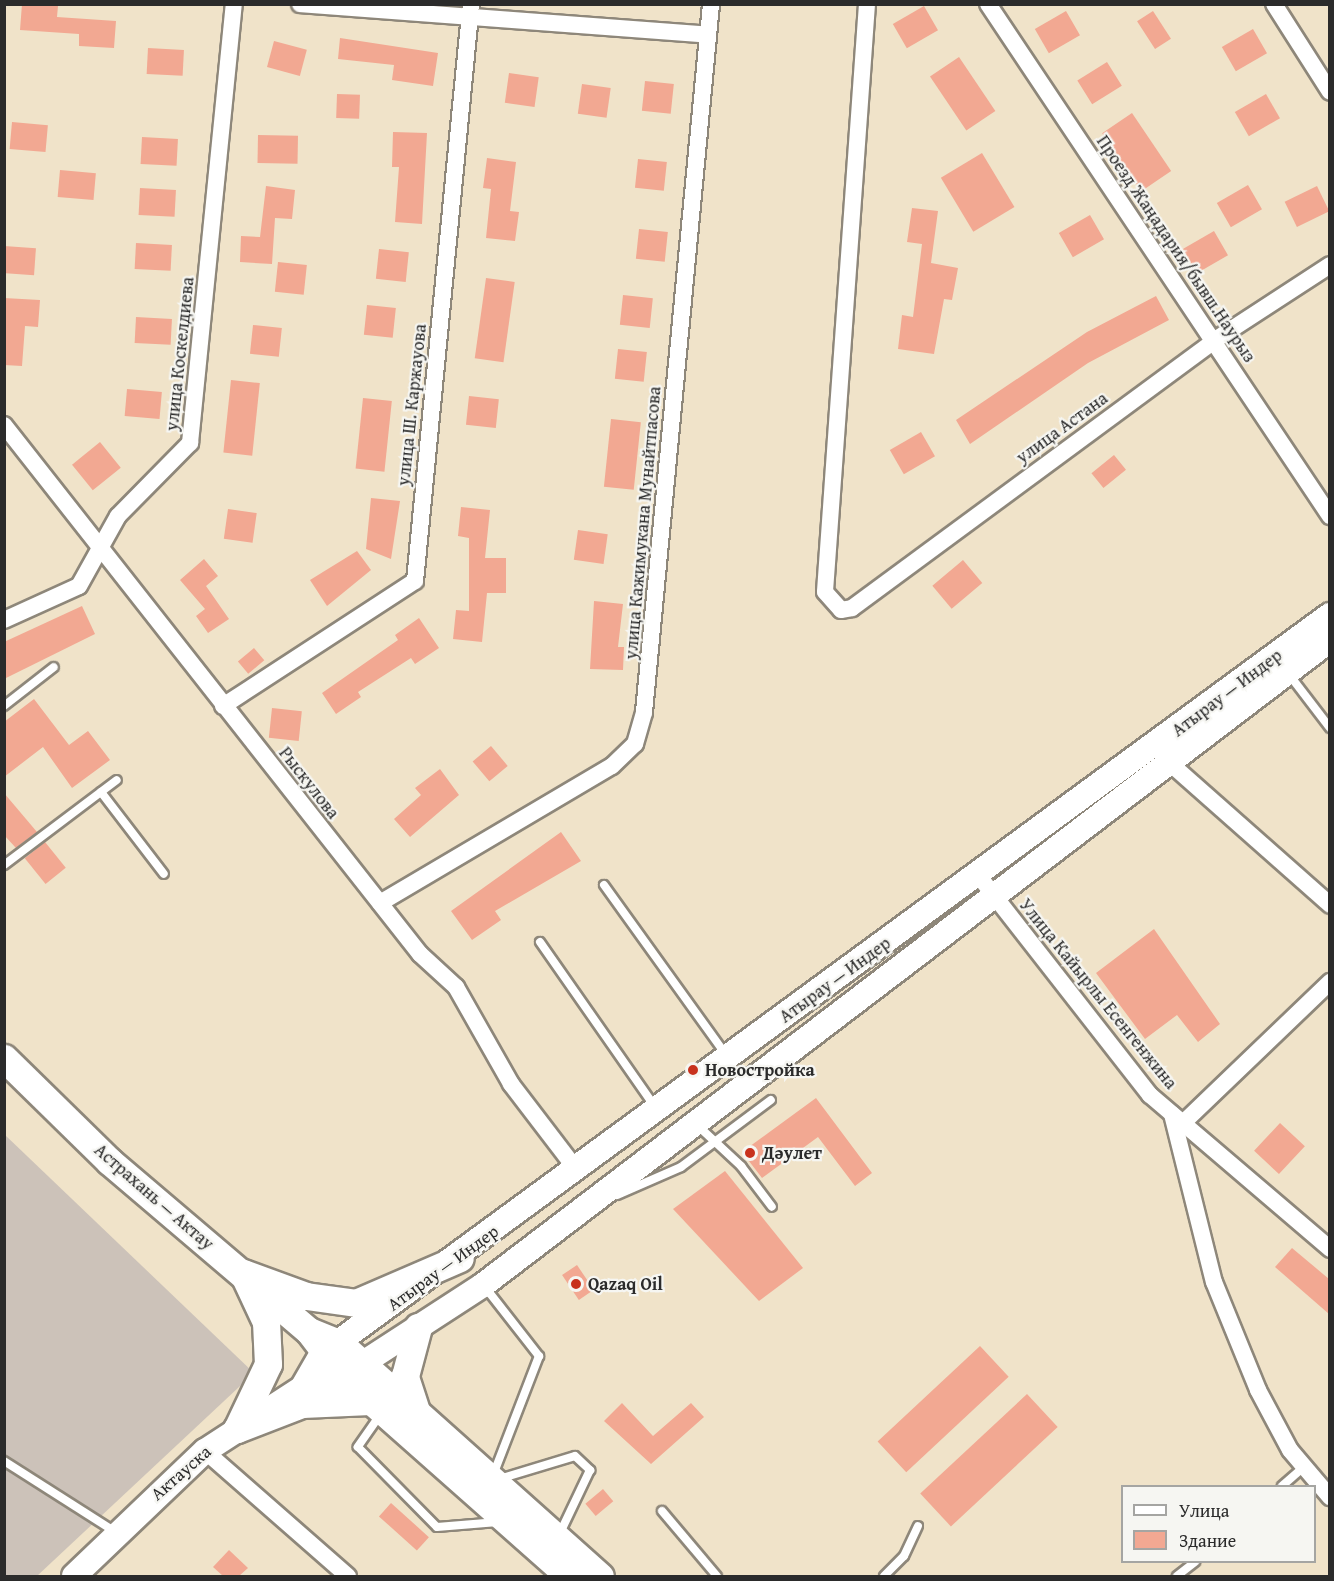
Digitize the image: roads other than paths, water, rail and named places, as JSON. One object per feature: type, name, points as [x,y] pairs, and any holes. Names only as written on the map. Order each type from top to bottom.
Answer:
[{"type":"highway","name":"Астрахань — Актау","points":[[4,1058],[109,1161],[243,1273],[352,1370],[419,1418],[600,1576]]},
{"type":"highway","points":[[243,1273],[306,1296],[356,1303],[460,1258]]},
{"type":"highway","points":[[237,1429],[268,1364],[266,1322],[243,1273]]},
{"type":"highway","points":[[418,1327],[405,1376],[419,1418]]},
{"type":"highway","name":"Астрахань — Актау","points":[[352,1370],[376,1407],[568,1576]]},
{"type":"highway","points":[[237,1429],[302,1404],[376,1407]]},
{"type":"main road","name":"Атырау — Индер","points":[[352,1370],[483,1285],[693,1122],[995,896],[1329,615]]},
{"type":"main road","name":"Атырау — Индер","points":[[323,1343],[460,1258],[576,1169],[658,1112],[978,875],[1288,672],[1329,640]]},
{"type":"main road","name":"Актауска","points":[[302,1388],[323,1343]]},
{"type":"main road","name":"Актауска","points":[[74,1576],[204,1451],[302,1388],[352,1370]]},
{"type":"street","name":"улица Коскелдиева","points":[[4,620],[79,586],[118,516],[190,443],[234,4]]},
{"type":"street","points":[[300,4],[471,10],[708,35]]},
{"type":"street","name":"улица Кажимукана Мунайтпасова","points":[[380,903],[612,766],[635,744],[644,712],[711,4]]},
{"type":"street","name":"улица Астана","points":[[867,4],[825,592],[841,610],[852,608],[1215,340],[1329,264]]},
{"type":"street","name":"Проезд Жаңадария/бывш.Наурыз","points":[[988,4],[1215,340],[1329,516]]},
{"type":"street","points":[[1274,4],[1329,92]]},
{"type":"street","name":"улица Ш. Каржауова","points":[[223,706],[415,581],[471,10]]},
{"type":"street","name":"Рыскулова","points":[[4,425],[420,954],[456,987],[511,1084],[576,1169]]},
{"type":"street","points":[[1161,756],[1329,905]]},
{"type":"street","name":"Улица Кайырлы Есенгенжина","points":[[978,875],[1150,1095],[1329,1249]]},
{"type":"street","points":[[1329,982],[1178,1118],[1214,1282],[1258,1390],[1304,1467],[1329,1497]]},
{"type":"street","points":[[204,1451],[348,1576]]},
{"type":"lane","points":[[4,706],[54,667]]},
{"type":"lane","points":[[1288,672],[1329,728]]},
{"type":"lane","points":[[4,865],[117,780]]},
{"type":"lane","points":[[101,792],[164,874]]},
{"type":"lane","points":[[604,885],[729,1058]]},
{"type":"lane","points":[[540,942],[658,1112]]},
{"type":"lane","points":[[584,1207],[681,1167],[710,1142],[771,1100]]},
{"type":"lane","points":[[693,1122],[710,1142],[741,1166],[772,1207]]},
{"type":"lane","points":[[483,1285],[539,1356],[491,1482]]},
{"type":"lane","points":[[376,1407],[358,1447],[437,1527],[508,1522]]},
{"type":"lane","points":[[491,1482],[575,1456],[590,1470],[557,1539]]},
{"type":"lane","points":[[4,1461],[117,1533]]},
{"type":"lane","points":[[1283,1485],[1304,1467]]},
{"type":"lane","points":[[662,1511],[717,1576]]},
{"type":"lane","points":[[884,1576],[904,1556],[918,1526]]},
{"type":"lane","points":[[1177,1576],[1194,1563]]},
{"type":"place","name":"Новостройка","points":[[693,1070]]},
{"type":"place","name":"Дәулет","points":[[750,1153]]},
{"type":"place","name":"Qazaq Oil","points":[[576,1284]]}]
